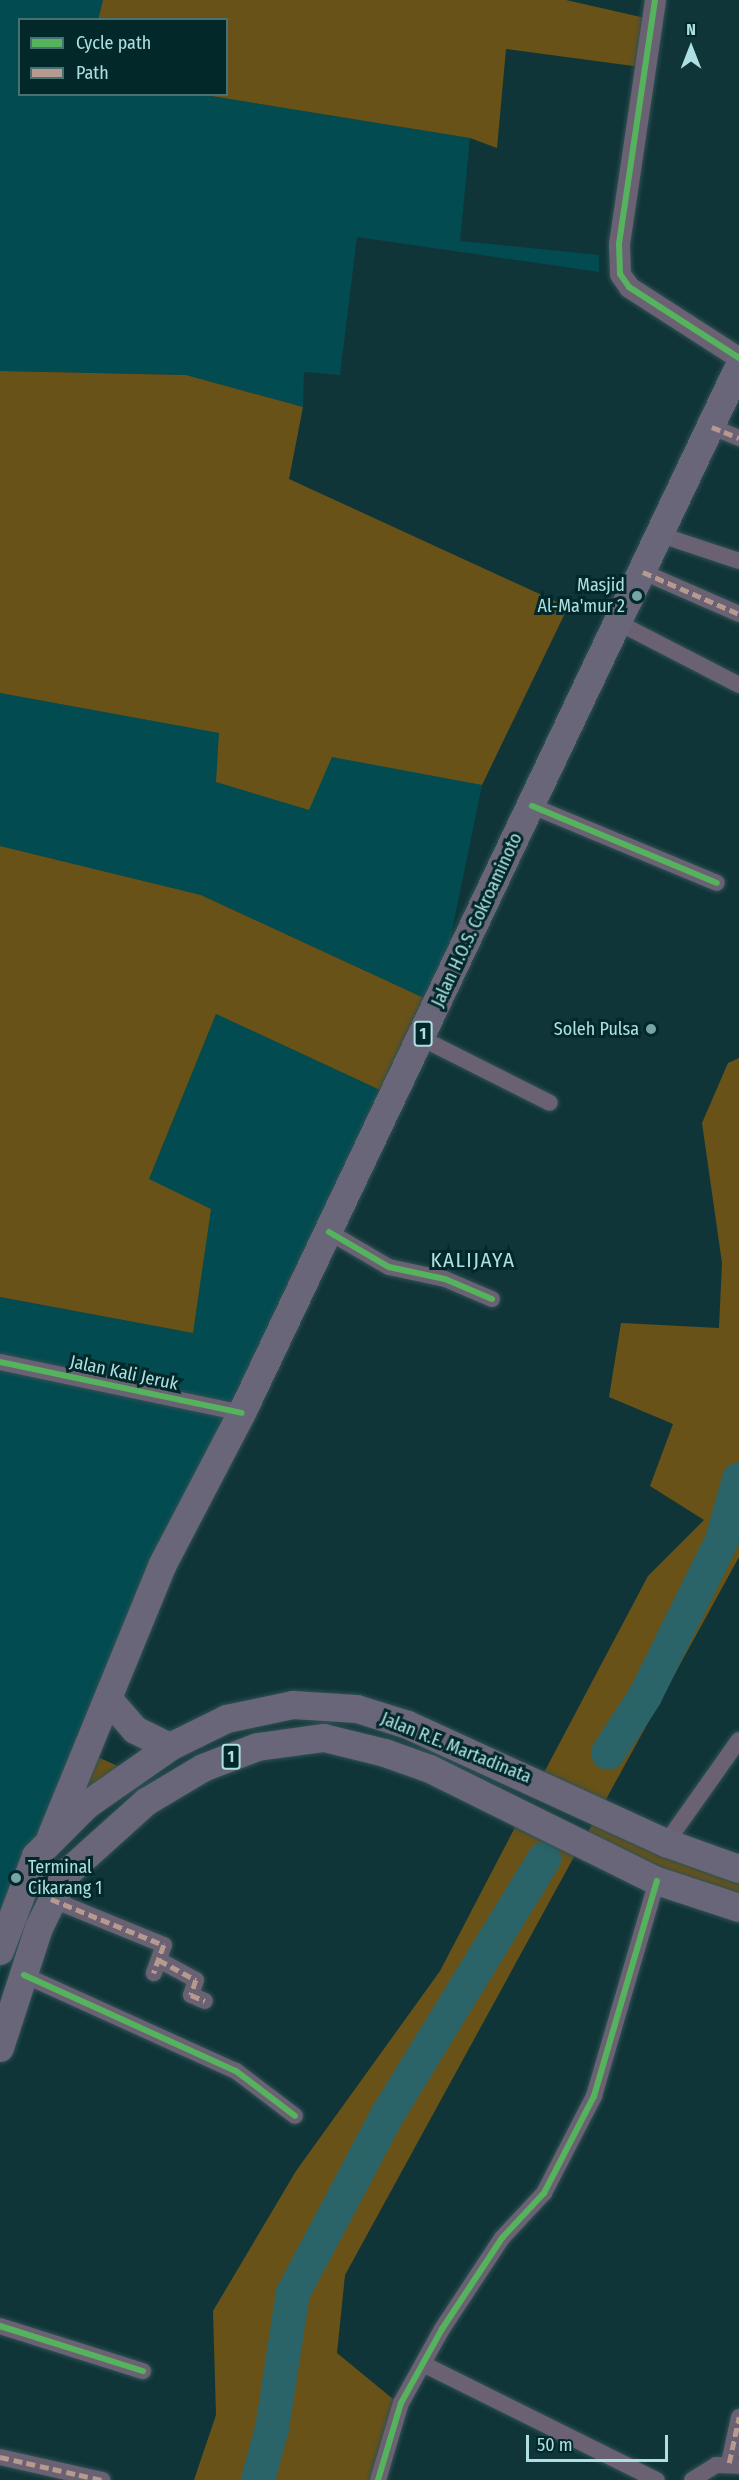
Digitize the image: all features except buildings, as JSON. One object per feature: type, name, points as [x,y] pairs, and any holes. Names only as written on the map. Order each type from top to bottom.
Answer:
[{"type":"highway","name":"Jalan H.O.S. Cokroaminoto","points":[[51,1837],[82,1750],[110,1701],[163,1564],[242,1413],[739,367]]},
{"type":"highway","points":[[110,1701],[135,1730],[170,1747]]},
{"type":"highway","name":"Jalan R.E. Martadinata","points":[[51,1837],[129,1771],[170,1747],[227,1719],[293,1705],[357,1709],[442,1739],[539,1782],[622,1824],[666,1843],[739,1869]]},
{"type":"highway","name":"Jalan R.E. Martadinata","points":[[51,1899],[65,1875],[146,1802],[203,1768],[258,1747],[324,1738],[430,1769],[657,1881],[739,1908]]},
{"type":"highway","points":[[430,1769],[442,1755],[442,1739]]},
{"type":"highway","points":[[480,1793],[480,1775],[493,1761]]},
{"type":"highway","name":"1","points":[[0,1951],[27,1871],[51,1837]]},
{"type":"highway","name":"1","points":[[0,2048],[51,1899]]},
{"type":"street","points":[[655,0],[619,244],[620,274],[638,294],[739,358]]},
{"type":"street","points":[[712,427],[739,438]]},
{"type":"street","points":[[661,535],[739,561]]},
{"type":"street","points":[[643,572],[739,614]]},
{"type":"street","points":[[619,623],[739,685]]},
{"type":"street","points":[[532,806],[717,883]]},
{"type":"street","points":[[421,1038],[549,1103]]},
{"type":"street","points":[[329,1232],[388,1267],[445,1278],[492,1299]]},
{"type":"street","name":"Jalan Kali Jeruk","points":[[0,1362],[242,1413]]},
{"type":"street","points":[[666,1843],[739,1740]]},
{"type":"street","points":[[378,2480],[401,2403],[423,2364],[502,2238],[544,2193],[578,2131],[607,2061],[657,1881]]},
{"type":"street","points":[[51,1899],[164,1945],[157,1967],[196,1980],[191,1995],[205,2001]]},
{"type":"street","points":[[24,1975],[236,2071],[295,2116]]},
{"type":"street","points":[[0,2326],[143,2371]]},
{"type":"street","points":[[423,2364],[657,2480]]},
{"type":"street","points":[[692,2480],[734,2464],[739,2417]]},
{"type":"street","points":[[0,2457],[102,2480]]},
{"type":"shaded area","points":[[0,0],[103,0],[98,18],[18,18],[18,96],[211,96],[470,138],[460,241],[599,255],[599,272],[357,237],[340,375],[304,372],[303,407],[186,375],[0,371]]},
{"type":"shaded area","points":[[103,0],[566,0],[645,18],[641,67],[506,49],[497,148],[470,138],[211,96],[228,96],[228,18],[98,18]]},
{"type":"shaded area","points":[[0,371],[186,375],[303,407],[289,479],[568,607],[482,785],[332,757],[309,810],[216,782],[219,733],[0,693]]},
{"type":"shaded area","points":[[0,693],[220,733],[309,810],[331,756],[482,785],[437,1004],[201,895],[0,846]]},
{"type":"shaded area","points":[[0,846],[201,895],[437,1004],[393,1096],[216,1014],[149,1179],[211,1209],[193,1333],[0,1297]]},
{"type":"shaded area","points":[[216,1014],[393,1096],[82,1750],[0,1973],[0,1297],[193,1333],[149,1179]]},
{"type":"shaded area","points":[[739,1058],[739,1557],[599,1812],[739,1869],[739,1906],[581,1844],[599,1813],[539,1782],[648,1576],[704,1520],[650,1486],[673,1424],[609,1397],[621,1323],[719,1328],[722,1263],[702,1123],[728,1063]]},
{"type":"shaded area","points":[[82,1750],[129,1771],[87,1805]]},
{"type":"shaded area","points":[[522,1814],[581,1844],[345,2275],[337,2353],[404,2408],[387,2480],[194,2480],[216,2415],[213,2311],[296,2171],[440,1971]]},
{"type":"waterway","points":[[608,1753],[645,1696],[722,1540],[739,1479]]},
{"type":"waterway","points":[[258,2480],[272,2428],[293,2293],[389,2112],[544,1859]]},
{"type":"marked path","points":[[712,427],[739,438]]},
{"type":"marked path","points":[[643,572],[739,614]]},
{"type":"marked path","points":[[51,1899],[164,1945],[154,1973]]},
{"type":"marked path","points":[[159,1960],[196,1980],[191,1995],[205,2001]]},
{"type":"marked path","points":[[729,2463],[739,2417]]},
{"type":"marked path","points":[[0,2457],[102,2480]]},
{"type":"cycle path","points":[[655,0],[619,244],[620,274],[629,287],[739,358]]},
{"type":"cycle path","points":[[532,806],[717,883]]},
{"type":"cycle path","points":[[329,1232],[389,1267],[445,1279],[492,1299]]},
{"type":"cycle path","points":[[0,1362],[242,1413]]},
{"type":"cycle path","points":[[378,2480],[401,2403],[442,2329],[502,2238],[544,2193],[594,2096],[657,1881]]},
{"type":"cycle path","points":[[24,1975],[236,2071],[295,2116]]},
{"type":"cycle path","points":[[0,2326],[143,2371]]},
{"type":"place","name":"Masjid Al-Ma'mur 2","points":[[637,596]]},
{"type":"place","name":"Soleh Pulsa","points":[[651,1029]]},
{"type":"place","name":"Terminal Cikarang 1","points":[[16,1878]]},
{"type":"district","name":"KALIJAYA","points":[[473,1260]]}]
